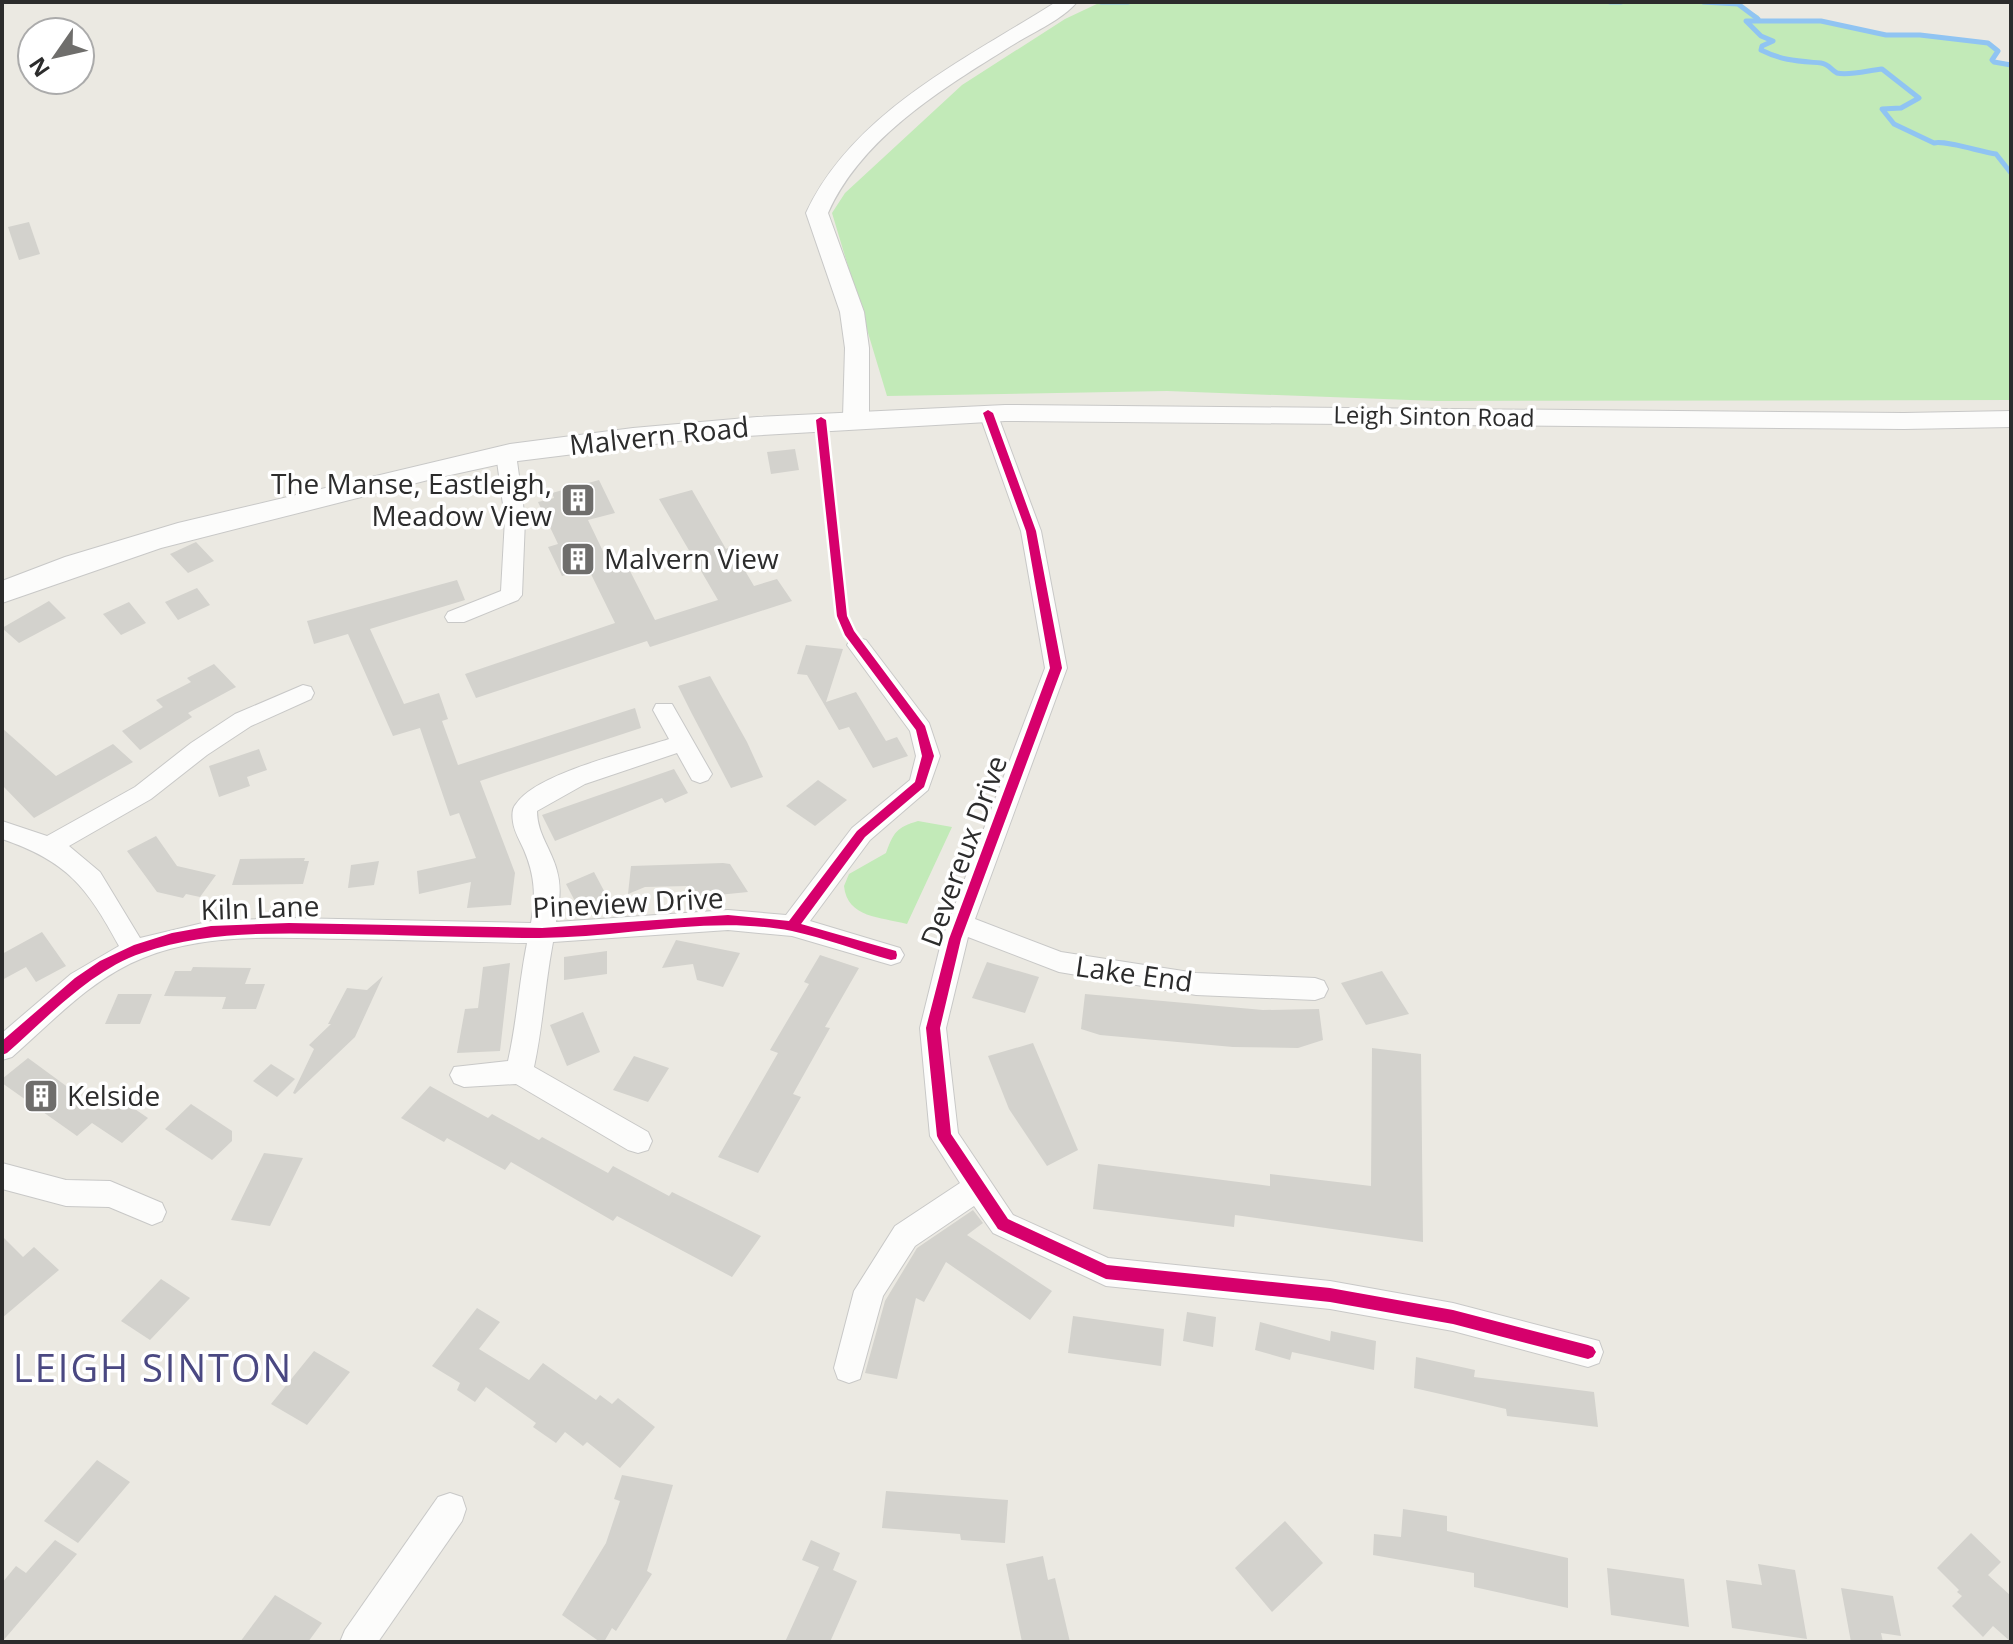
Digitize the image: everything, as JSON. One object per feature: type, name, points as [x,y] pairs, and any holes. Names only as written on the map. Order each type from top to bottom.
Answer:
[{"type":"main road","name":"Leigh Sinton Road","points":[[856,417],[988,413],[1888,421],[2011,419]]},
{"type":"main road","name":"Malvern Road","points":[[2,593],[52,571],[192,528],[506,454],[636,435],[856,417]]},
{"type":"street","points":[[856,417],[857,348],[852,312],[817,213],[831,182],[888,124],[932,90],[1068,2]]},
{"type":"street","name":"Devereux Drive","points":[[988,413],[1031,531],[1056,668],[961,924],[933,1028],[944,1136],[1003,1224],[1106,1272],[1330,1295],[1453,1317],[1588,1352]]},
{"type":"street","points":[[456,617],[511,595],[515,519],[506,454]]},
{"type":"street","points":[[792,926],[861,834],[920,784],[928,756],[921,729],[858,645]]},
{"type":"street","points":[[48,847],[143,793],[199,749],[243,720],[303,693]]},
{"type":"street","points":[[664,710],[700,774]]},
{"type":"street","points":[[519,1072],[530,1024],[531,990],[548,898],[545,871],[525,824],[525,808],[538,795],[681,743]]},
{"type":"street","points":[[2,830],[48,847],[74,861],[90,879],[134,950]]},
{"type":"street","name":"Pineview Drive","points":[[364,931],[542,933],[728,920],[792,926],[891,955]]},
{"type":"street","name":"Lake End","points":[[961,924],[1059,962],[1196,984],[1315,989]]},
{"type":"street","name":"Kiln Lane","points":[[2,1049],[80,982],[134,950],[172,938],[211,931],[289,928],[364,931]]},
{"type":"street","points":[[464,1075],[519,1072],[638,1141]]},
{"type":"street","points":[[2,1176],[66,1193],[110,1194],[152,1212]]},
{"type":"street","points":[[849,1368],[869,1291],[905,1236],[978,1187]]},
{"type":"street","points":[[357,1642],[450,1509]]},
{"type":"green space","points":[[1101,2],[1703,2],[1738,4],[1759,16],[1758,19],[1821,21],[1886,35],[1920,35],[1988,43],[1998,51],[1992,59],[1994,62],[2011,65],[2011,400],[1437,401],[1167,391],[887,396],[832,213],[845,193],[962,85],[1065,19]]},
{"type":"green space","points":[[918,821],[952,827],[907,924],[858,910],[851,904],[844,886],[849,874],[886,853],[897,832]]},
{"type":"building","points":[[29,222],[40,254],[19,260],[8,227]]},
{"type":"building","points":[[795,449],[799,470],[771,474],[767,452]]},
{"type":"building","points":[[599,480],[615,513],[588,520],[611,568],[617,566],[620,571],[629,569],[655,620],[718,600],[659,499],[692,490],[726,549],[731,547],[754,586],[777,579],[792,601],[650,647],[647,641],[476,698],[465,674],[615,623],[588,568],[562,576],[548,547],[558,544],[538,502],[554,498],[552,493]]},
{"type":"building","points":[[196,542],[214,561],[188,573],[170,554]]},
{"type":"building","points":[[457,580],[465,600],[370,629],[404,704],[439,693],[448,719],[442,721],[458,765],[635,708],[641,728],[480,781],[515,873],[511,905],[467,908],[471,882],[419,894],[417,871],[476,858],[459,813],[450,816],[420,728],[393,736],[348,634],[314,644],[307,621]]},
{"type":"building","points":[[197,588],[210,605],[178,620],[165,602]]},
{"type":"building","points":[[49,601],[66,618],[19,643],[2,628]]},
{"type":"building","points":[[129,602],[146,623],[121,635],[103,614]]},
{"type":"building","points":[[806,645],[843,649],[826,702],[856,692],[886,741],[897,737],[908,756],[873,768],[849,727],[839,730],[807,675],[797,674]]},
{"type":"building","points":[[214,664],[236,687],[188,713],[192,717],[140,750],[122,731],[163,707],[156,700],[191,682],[187,678]]},
{"type":"building","points":[[710,676],[763,777],[731,788],[691,712],[678,686]]},
{"type":"building","points":[[2,728],[56,776],[113,744],[133,762],[34,818],[2,785]]},
{"type":"building","points":[[259,749],[267,770],[247,777],[250,786],[219,797],[209,766]]},
{"type":"building","points":[[674,769],[688,793],[665,803],[662,798],[555,841],[542,815]]},
{"type":"building","points":[[818,780],[847,800],[815,826],[786,806]]},
{"type":"building","points":[[156,836],[177,866],[216,875],[200,897],[186,894],[183,898],[157,892],[127,851]]},
{"type":"building","points":[[305,858],[304,861],[309,861],[303,884],[232,885],[240,859]]},
{"type":"building","points":[[379,861],[374,885],[348,888],[351,865]]},
{"type":"building","points":[[730,864],[748,892],[688,898],[688,886],[645,887],[628,894],[631,866]]},
{"type":"building","points":[[594,872],[611,904],[578,907],[566,884]]},
{"type":"building","points":[[42,932],[66,966],[36,982],[26,967],[2,980],[2,954]]},
{"type":"building","points":[[676,940],[740,953],[723,987],[697,980],[693,964],[662,968]]},
{"type":"building","points":[[607,951],[607,974],[564,980],[564,957]]},
{"type":"building","points":[[820,955],[859,968],[825,1027],[830,1028],[793,1094],[801,1097],[758,1173],[718,1157],[778,1053],[770,1050],[809,984],[804,982]]},
{"type":"building","points":[[987,962],[1039,977],[1025,1013],[972,998]]},
{"type":"building","points":[[510,963],[500,1051],[457,1053],[465,1009],[478,1008],[483,967]]},
{"type":"building","points":[[193,967],[251,968],[245,984],[265,984],[256,1009],[222,1009],[226,997],[164,996],[175,971],[191,971]]},
{"type":"building","points":[[1382,971],[1409,1014],[1366,1025],[1341,983]]},
{"type":"building","points":[[383,976],[355,1037],[293,1093],[314,1049],[309,1045],[331,1024],[328,1024],[347,988],[367,990]]},
{"type":"building","points":[[118,994],[152,994],[140,1024],[105,1024]]},
{"type":"building","points":[[1085,994],[1263,1010],[1319,1009],[1323,1040],[1298,1048],[1233,1047],[1100,1035],[1081,1029]]},
{"type":"building","points":[[583,1012],[600,1052],[567,1066],[550,1025]]},
{"type":"building","points":[[1033,1043],[1078,1150],[1047,1166],[1009,1109],[988,1056]]},
{"type":"building","points":[[1372,1048],[1421,1054],[1423,1242],[1235,1215],[1234,1227],[1093,1209],[1098,1164],[1270,1186],[1270,1174],[1371,1186]]},
{"type":"building","points":[[634,1056],[669,1068],[648,1102],[613,1090]]},
{"type":"building","points":[[28,1058],[88,1102],[104,1088],[148,1118],[122,1143],[92,1123],[77,1136],[2,1083],[2,1079]]},
{"type":"building","points":[[271,1064],[295,1079],[277,1097],[253,1081]]},
{"type":"building","points":[[430,1086],[488,1118],[492,1114],[539,1140],[542,1137],[608,1173],[613,1166],[669,1196],[672,1192],[761,1236],[732,1277],[617,1216],[613,1221],[511,1162],[505,1170],[447,1138],[444,1142],[401,1118]]},
{"type":"building","points":[[191,1104],[232,1131],[232,1141],[212,1160],[165,1129]]},
{"type":"building","points":[[264,1153],[303,1158],[270,1226],[231,1220]]},
{"type":"building","points":[[973,1210],[983,1223],[967,1235],[1052,1291],[1030,1320],[946,1262],[924,1302],[916,1298],[897,1379],[865,1373],[885,1301],[917,1248]]},
{"type":"building","points":[[2,1236],[23,1257],[34,1247],[59,1270],[2,1318]]},
{"type":"building","points":[[161,1279],[190,1298],[150,1340],[121,1321]]},
{"type":"building","points":[[477,1308],[500,1322],[479,1349],[529,1380],[543,1363],[596,1400],[600,1395],[612,1404],[618,1398],[655,1427],[620,1468],[587,1442],[583,1446],[565,1432],[556,1443],[533,1427],[536,1423],[486,1387],[475,1402],[457,1390],[460,1383],[432,1366]]},
{"type":"building","points":[[1187,1312],[1216,1317],[1213,1347],[1183,1341]]},
{"type":"building","points":[[1073,1316],[1164,1329],[1161,1366],[1068,1353]]},
{"type":"building","points":[[1260,1322],[1330,1341],[1331,1331],[1376,1341],[1374,1370],[1292,1352],[1290,1360],[1255,1350]]},
{"type":"building","points":[[314,1351],[350,1372],[307,1425],[271,1404]]},
{"type":"building","points":[[1416,1357],[1475,1370],[1474,1377],[1594,1392],[1598,1427],[1507,1416],[1506,1409],[1414,1388]]},
{"type":"building","points":[[97,1460],[130,1482],[78,1543],[44,1521]]},
{"type":"building","points":[[622,1475],[673,1485],[647,1571],[652,1574],[616,1631],[612,1628],[604,1642],[600,1642],[562,1615],[606,1543],[620,1501],[614,1499]]},
{"type":"building","points":[[886,1491],[1008,1500],[1005,1543],[961,1540],[960,1534],[882,1528]]},
{"type":"building","points":[[1403,1509],[1447,1516],[1447,1531],[1568,1558],[1568,1608],[1474,1587],[1474,1573],[1373,1555],[1374,1534],[1401,1537]]},
{"type":"building","points":[[1285,1521],[1323,1563],[1272,1612],[1235,1568]]},
{"type":"building","points":[[1971,1533],[2001,1562],[1988,1575],[2011,1596],[2011,1642],[1993,1626],[1983,1637],[1952,1606],[1962,1596],[1937,1568]]},
{"type":"building","points":[[55,1540],[77,1554],[2,1642],[2,1583],[16,1566],[26,1573]]},
{"type":"building","points":[[811,1540],[840,1553],[833,1570],[857,1581],[830,1642],[785,1642],[819,1567],[802,1560]]},
{"type":"building","points":[[1043,1556],[1048,1580],[1055,1578],[1070,1642],[1022,1642],[1006,1564]]},
{"type":"building","points":[[1758,1564],[1795,1570],[1807,1639],[1732,1628],[1726,1580],[1762,1585]]},
{"type":"building","points":[[1607,1568],[1684,1579],[1689,1627],[1611,1615]]},
{"type":"building","points":[[1841,1588],[1893,1596],[1901,1636],[1881,1633],[1883,1642],[1851,1642]]},
{"type":"building","points":[[275,1595],[322,1623],[308,1642],[240,1642]]},
{"type":"waterway","points":[[1101,2],[1128,2]]},
{"type":"waterway","points":[[1610,2],[1621,2]]},
{"type":"waterway","points":[[1703,2],[1738,4],[1758,19]]},
{"type":"waterway","points":[[2011,65],[1994,62],[1992,60],[1998,51],[1988,43],[1920,35],[1886,35],[1821,21],[1746,21],[1761,36],[1773,41],[1762,46],[1761,50],[1776,56],[1824,64],[1842,74],[1882,69],[1919,98],[1901,108],[1882,109],[1894,124],[1934,143],[1996,154],[2011,173]]},
{"type":"cycle path","points":[[988,413],[1031,531],[1056,668],[955,939],[933,1028],[944,1136],[1003,1224],[1106,1272],[1330,1295],[1453,1317],[1588,1352]]},
{"type":"cycle path","points":[[792,926],[861,834],[920,784],[928,756],[921,729],[849,632],[842,616],[821,420]]},
{"type":"cycle path","points":[[2,1049],[80,982],[105,965],[134,950],[172,938],[211,931],[289,928],[542,933],[728,920],[792,926],[891,955]]},
{"type":"place","name":"The Manse, Eastleigh, Meadow View","points":[[578,500]]},
{"type":"place","name":"Malvern View","points":[[578,559]]},
{"type":"place","name":"Kelside","points":[[41,1096]]},
{"type":"district","name":"LEIGH SINTON","points":[[153,1369]]}]
